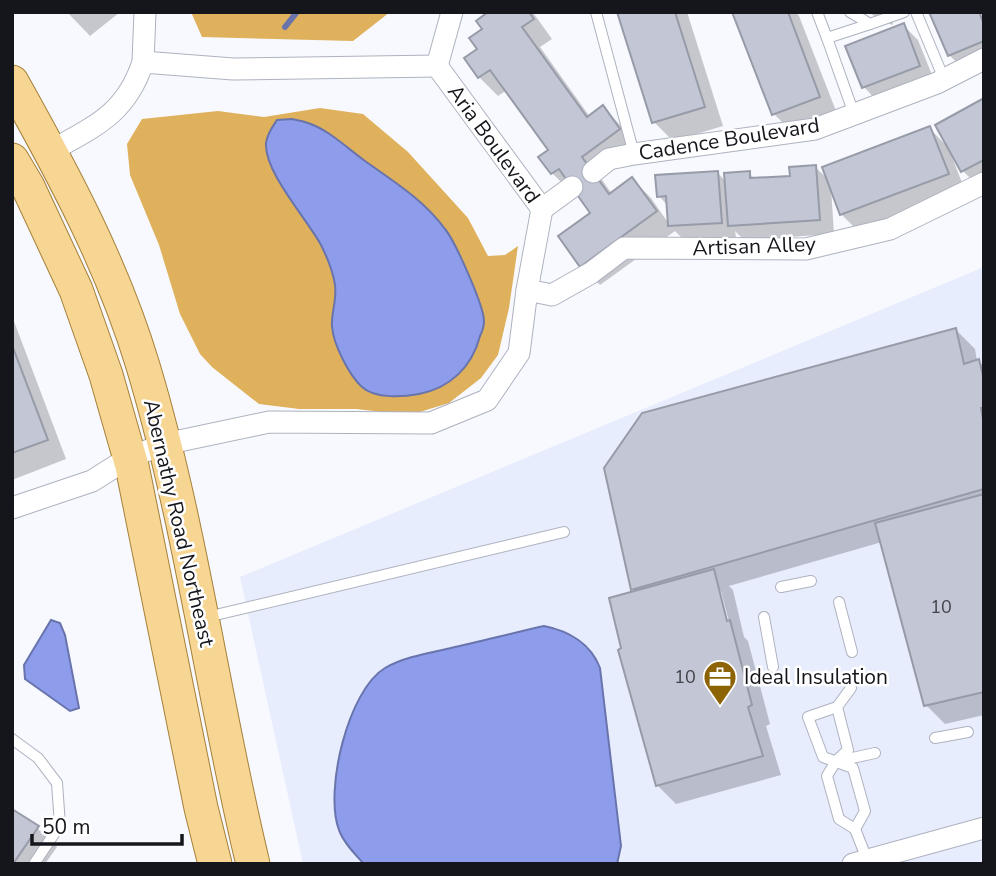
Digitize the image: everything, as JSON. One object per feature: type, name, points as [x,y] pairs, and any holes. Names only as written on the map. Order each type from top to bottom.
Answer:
[{"type":"main road","name":"Abernathy Road Northeast","points":[[12,82],[51,151],[110,276],[142,364],[165,444],[253,864]]},
{"type":"main road","name":"Abernathy Road Northeast","points":[[14,167],[76,290],[106,375],[130,457],[201,808],[215,864]]},
{"type":"street","points":[[51,151],[99,124],[129,96],[143,62],[145,12]]},
{"type":"street","points":[[437,66],[452,12]]},
{"type":"street","name":"Cadence Boulevard","points":[[593,172],[610,159],[634,154],[815,129],[944,79],[984,60]]},
{"type":"street","name":"Aria Boulevard","points":[[12,508],[92,481],[130,457],[165,444],[269,422],[431,423],[487,400],[519,353],[542,209],[437,66],[233,69],[143,62]]},
{"type":"street","name":"Artisan Alley","points":[[527,290],[552,295],[591,273],[624,248],[806,249],[890,229],[984,183]]},
{"type":"street","points":[[542,209],[572,187]]},
{"type":"street","points":[[863,862],[984,828]]},
{"type":"lane","points":[[596,12],[634,154]]},
{"type":"lane","points":[[817,12],[854,114]]},
{"type":"lane","points":[[850,12],[870,24]]},
{"type":"lane","points":[[827,38],[904,12]]},
{"type":"lane","points":[[916,12],[944,79]]},
{"type":"lane","points":[[201,619],[564,532]]},
{"type":"lane","points":[[781,587],[811,580]]},
{"type":"lane","points":[[839,602],[852,652]]},
{"type":"lane","points":[[764,617],[773,667]]},
{"type":"lane","points":[[851,688],[836,707],[808,717],[823,757],[853,768],[865,811],[855,829],[863,862]]},
{"type":"lane","points":[[836,707],[848,750],[836,761],[827,776],[839,819],[855,829]]},
{"type":"lane","points":[[935,738],[968,732]]},
{"type":"lane","points":[[12,739],[38,758],[57,783],[60,825],[34,864]]},
{"type":"lane","points":[[836,761],[875,753]]},
{"type":"shaded area","points":[[191,12],[390,12],[353,41],[202,37]]},
{"type":"shaded area","points":[[320,108],[363,114],[408,152],[468,218],[488,256],[505,255],[518,246],[509,308],[498,355],[481,378],[449,403],[410,415],[259,404],[212,367],[200,354],[180,314],[159,245],[130,175],[127,144],[142,119],[218,111],[264,117]]},
{"type":"shaded area","points":[[984,267],[984,864],[303,864],[240,577]]},
{"type":"water","points":[[277,120],[306,122],[338,140],[418,200],[450,236],[474,288],[484,323],[476,347],[465,366],[440,387],[412,395],[374,394],[357,382],[347,367],[333,333],[335,291],[330,264],[315,234],[279,181],[267,155],[266,143],[270,130]]},
{"type":"water","points":[[51,620],[60,623],[65,635],[79,708],[70,711],[25,679],[24,665]]},
{"type":"water","points":[[544,626],[562,631],[585,645],[600,668],[621,846],[617,864],[364,864],[339,830],[335,813],[335,791],[342,743],[350,719],[372,680],[385,668],[408,658]]},
{"type":"building","points":[[488,12],[529,12],[534,19],[522,27],[587,117],[603,105],[620,129],[582,157],[609,194],[632,177],[657,211],[580,267],[558,236],[590,213],[559,169],[551,174],[538,157],[548,150],[490,70],[478,78],[464,58],[477,49],[469,38],[482,29],[476,21]]},
{"type":"building","points":[[617,12],[675,12],[705,107],[652,123]]},
{"type":"building","points":[[732,12],[788,12],[820,97],[772,115]]},
{"type":"building","points":[[929,12],[979,12],[984,24],[984,41],[948,56]]},
{"type":"building","points":[[904,23],[920,66],[862,88],[845,46]]},
{"type":"building","points":[[984,98],[984,160],[961,172],[935,125]]},
{"type":"building","points":[[930,126],[949,174],[840,215],[822,167]]},
{"type":"building","points":[[816,165],[820,220],[728,226],[724,173],[750,171],[750,178],[790,176],[789,167]]},
{"type":"building","points":[[718,171],[722,223],[668,226],[666,196],[657,197],[655,175]]},
{"type":"building","points":[[956,328],[964,364],[979,359],[984,380],[984,408],[981,408],[984,424],[984,489],[631,590],[604,468],[642,413]]},
{"type":"building","points":[[12,345],[48,440],[12,453]]},
{"type":"building","points":[[984,494],[984,692],[924,706],[875,523]]},
{"type":"building","points":[[714,569],[727,621],[730,620],[752,705],[748,707],[763,756],[656,786],[618,650],[621,648],[609,598]]},
{"type":"building","points":[[12,809],[39,826],[13,864],[12,864]]},
{"type":"waterway","points":[[285,27],[297,12]]},
{"type":"place","name":"Ideal Insulation","points":[[720,707]]}]
